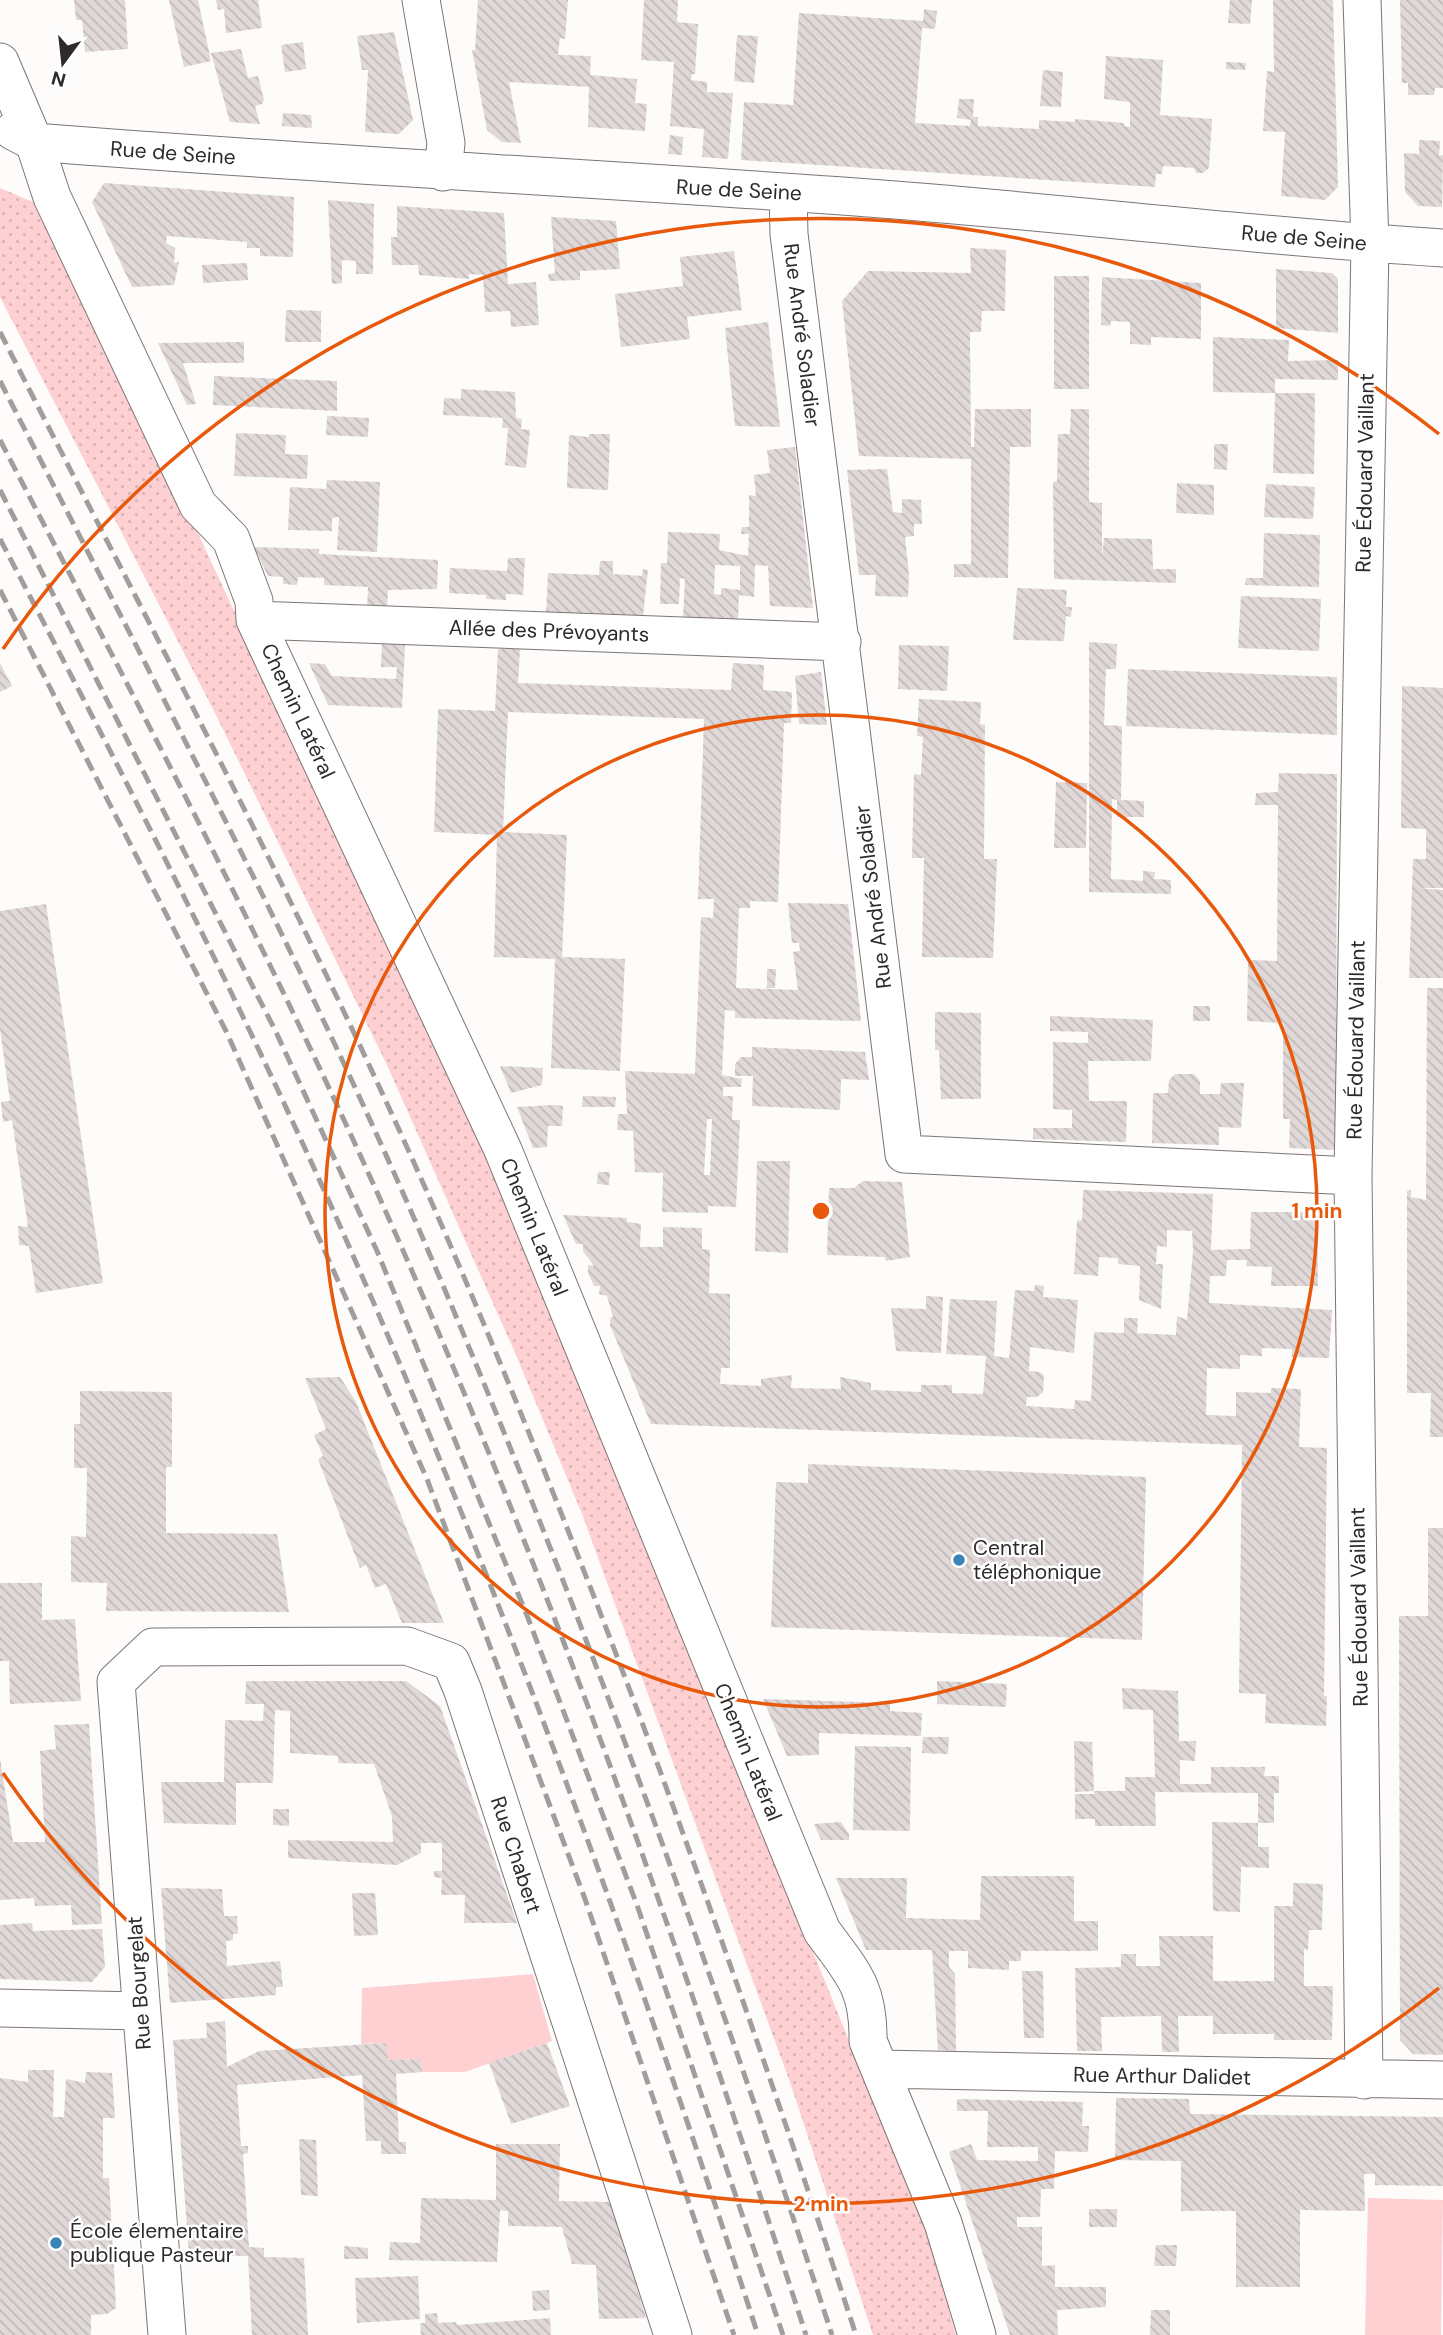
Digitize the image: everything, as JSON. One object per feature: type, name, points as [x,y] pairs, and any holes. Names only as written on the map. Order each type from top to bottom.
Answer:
[{"type":"street","points":[[421,0],[446,143],[443,172]]},
{"type":"street","name":"Rue Édouard Vaillant","points":[[1362,0],[1370,244],[1353,1175],[1364,2080]]},
{"type":"street","name":"Chemin Latéral","points":[[0,62],[34,142],[52,197],[198,505],[231,539],[254,601],[255,620],[503,1150],[821,1931],[859,1980],[868,2015],[868,2041],[943,2222],[977,2335]]},
{"type":"street","points":[[0,124],[34,142]]},
{"type":"street","name":"Rue de Seine","points":[[34,142],[443,172],[855,196],[1370,244],[1443,248]]},
{"type":"street","name":"Rue André Soladier","points":[[788,194],[789,234],[904,1154],[1353,1175]]},
{"type":"street","name":"Allée des Prévoyants","points":[[255,620],[842,642]]},
{"type":"street","name":"Rue Chabert","points":[[153,1647],[407,1646],[451,1662],[673,2335]]},
{"type":"street","name":"Rue Bourgelat","points":[[153,1647],[116,1682],[167,2335]]},
{"type":"street","points":[[0,2008],[141,2011]]},
{"type":"street","name":"Rue Arthur Dalidet","points":[[880,2069],[1443,2080]]},
{"type":"shaded area","points":[[0,188],[33,202],[183,501],[508,1201],[928,2235],[956,2335],[873,2335],[791,2085],[582,1514],[516,1355],[387,1065],[216,715],[0,297]]},
{"type":"shaded area","points":[[533,1974],[552,2041],[465,2072],[422,2072],[421,2059],[388,2060],[385,2043],[361,2044],[362,1988]]},
{"type":"shaded area","points":[[1368,2198],[1443,2200],[1441,2335],[1365,2335]]},
{"type":"building","points":[[74,0],[125,0],[128,49],[85,52],[82,20],[76,20]]},
{"type":"building","points":[[169,0],[198,0],[211,61],[184,67]]},
{"type":"building","points":[[216,0],[258,0],[262,28],[226,33],[224,9],[218,10]]},
{"type":"building","points":[[478,0],[568,0],[565,39],[560,38],[558,55],[591,56],[590,75],[637,79],[635,103],[647,104],[645,131],[588,127],[589,87],[509,82],[521,143],[502,142],[487,130],[472,50],[475,50]]},
{"type":"building","points":[[644,0],[678,0],[677,22],[698,24],[695,74],[692,74],[691,80],[707,82],[707,92],[733,93],[728,159],[702,157],[704,129],[670,126],[674,62],[641,60]]},
{"type":"building","points":[[1230,0],[1252,0],[1250,24],[1228,23]]},
{"type":"building","points":[[1273,0],[1333,0],[1338,187],[1325,200],[1281,196],[1285,132],[1263,131],[1267,71],[1274,72]]},
{"type":"building","points":[[1400,0],[1443,0],[1443,88],[1435,88],[1434,95],[1408,95],[1408,83],[1402,83]]},
{"type":"building","points":[[924,9],[937,11],[935,29],[922,28],[915,123],[970,126],[971,120],[957,118],[959,99],[974,99],[973,117],[978,117],[978,126],[1039,129],[1039,120],[1075,122],[1075,119],[1124,123],[1124,126],[1130,127],[1130,102],[1104,99],[1106,56],[1163,60],[1160,115],[1212,119],[1209,168],[1203,173],[1196,173],[1194,168],[1163,166],[1162,174],[1156,174],[1155,187],[741,160],[744,102],[793,105],[799,13],[923,21]]},
{"type":"building","points":[[394,32],[413,120],[399,134],[365,132],[368,70],[362,70],[357,36]]},
{"type":"building","points":[[737,35],[758,36],[754,83],[734,81]]},
{"type":"building","points":[[303,42],[306,69],[285,72],[281,45]]},
{"type":"building","points":[[241,49],[248,78],[258,76],[264,100],[262,104],[255,106],[260,124],[230,122],[211,53]]},
{"type":"building","points":[[1226,62],[1246,63],[1245,70],[1226,69]]},
{"type":"building","points":[[1043,70],[1063,72],[1061,107],[1040,106]]},
{"type":"building","points":[[283,113],[311,115],[312,128],[282,126]]},
{"type":"building","points":[[670,135],[683,137],[682,155],[668,154]]},
{"type":"building","points":[[1419,140],[1440,141],[1439,155],[1443,155],[1442,207],[1418,206],[1405,192],[1404,153],[1419,154]]},
{"type":"building","points":[[104,183],[294,197],[293,257],[260,256],[260,248],[247,248],[247,242],[167,236],[166,243],[175,248],[174,263],[179,262],[174,285],[132,287],[92,202]]},
{"type":"building","points":[[328,200],[374,204],[373,274],[356,274],[356,261],[342,260],[342,283],[332,284]]},
{"type":"building","points":[[397,206],[504,213],[508,284],[536,282],[539,325],[511,327],[510,311],[485,312],[483,275],[469,274],[469,279],[419,275],[418,265],[392,265],[391,237],[397,237]]},
{"type":"building","points":[[551,217],[616,221],[620,269],[580,271],[580,280],[549,281],[548,274],[555,273]]},
{"type":"building","points":[[970,248],[1006,250],[1005,311],[982,311],[981,332],[970,332],[971,447],[974,447],[975,409],[1031,409],[1031,447],[1010,447],[1008,578],[954,577],[954,564],[971,564],[971,459],[859,456],[842,301],[868,271],[971,273]]},
{"type":"building","points":[[734,251],[742,310],[687,317],[690,339],[621,347],[615,294],[683,286],[680,257]]},
{"type":"building","points":[[247,263],[248,280],[203,283],[202,265]]},
{"type":"building","points":[[1276,269],[1332,273],[1338,279],[1338,333],[1276,328]]},
{"type":"building","points":[[1054,276],[1089,276],[1089,389],[1054,389]]},
{"type":"building","points":[[1102,277],[1201,283],[1201,339],[1151,337],[1151,345],[1130,344],[1130,322],[1111,321],[1110,326],[1101,325]]},
{"type":"building","points":[[286,310],[321,311],[321,342],[285,342]]},
{"type":"building","points":[[768,322],[780,427],[735,426],[725,328]]},
{"type":"building","points":[[1213,337],[1289,340],[1288,361],[1338,360],[1338,380],[1275,379],[1275,393],[1213,392]]},
{"type":"building","points":[[244,342],[244,363],[183,363],[196,404],[187,405],[158,343]]},
{"type":"building","points":[[214,376],[337,381],[337,411],[213,405]]},
{"type":"building","points":[[461,389],[515,392],[516,418],[522,419],[521,429],[530,430],[526,468],[505,465],[508,428],[502,428],[503,418],[443,415],[444,398],[461,399]]},
{"type":"building","points":[[1275,393],[1315,393],[1314,474],[1273,473]]},
{"type":"building","points":[[1071,409],[1089,409],[1089,502],[1102,503],[1102,556],[1104,538],[1152,539],[1153,569],[1176,569],[1176,583],[1054,579],[1053,482],[1057,481],[1058,434],[1070,434]]},
{"type":"building","points":[[327,416],[369,418],[368,437],[326,435]]},
{"type":"building","points":[[236,433],[286,435],[285,454],[308,455],[307,479],[234,476]]},
{"type":"building","points":[[589,434],[610,434],[608,490],[567,488],[569,435],[589,437]]},
{"type":"building","points":[[1214,444],[1228,444],[1227,470],[1214,469]]},
{"type":"building","points":[[795,447],[813,608],[770,606],[768,566],[755,565],[754,597],[739,595],[738,620],[683,619],[685,579],[680,578],[679,604],[660,604],[661,563],[667,563],[668,532],[720,534],[719,550],[748,556],[749,534],[741,534],[742,527],[749,527],[749,495],[756,496],[754,475],[770,473],[767,450]],"holes":[[[715,565],[740,566],[740,590],[721,588],[721,595],[714,594]]]},
{"type":"building","points":[[887,469],[893,512],[902,513],[902,499],[921,500],[922,524],[914,524],[914,536],[905,537],[908,597],[875,596],[876,575],[859,575],[847,470]]},
{"type":"building","points":[[327,480],[380,482],[377,552],[337,550],[339,517],[332,518],[332,531],[288,530],[290,487],[326,489]]},
{"type":"building","points":[[1177,483],[1214,485],[1214,515],[1176,513]]},
{"type":"building","points":[[1266,484],[1315,487],[1313,519],[1264,517]]},
{"type":"building","points":[[1264,533],[1320,535],[1319,587],[1245,585],[1246,578],[1263,578]]},
{"type":"building","points":[[254,547],[319,549],[319,554],[438,560],[437,589],[388,590],[387,610],[367,609],[368,587],[324,585],[324,578],[298,577],[297,585],[283,584],[283,577],[268,576]]},
{"type":"building","points":[[508,558],[525,558],[523,595],[506,594],[506,600],[486,599],[486,595],[449,593],[450,568],[507,571]]},
{"type":"building","points":[[600,561],[613,561],[613,574],[642,576],[643,569],[648,570],[643,616],[546,613],[548,573],[599,575]]},
{"type":"building","points":[[1017,588],[1067,590],[1066,607],[1072,607],[1071,617],[1066,616],[1064,641],[1013,640]]},
{"type":"building","points":[[1241,596],[1321,599],[1319,651],[1238,648]]},
{"type":"building","points":[[1089,642],[1117,644],[1116,669],[1106,669],[1104,725],[1122,726],[1121,800],[1144,801],[1144,817],[1117,817],[1117,800],[1112,799],[1111,879],[1143,881],[1143,871],[1155,872],[1154,879],[1171,880],[1171,894],[1089,892]]},
{"type":"building","points":[[382,644],[405,644],[402,708],[328,705],[309,663],[325,664],[332,676],[396,679],[397,667],[381,667]]},
{"type":"building","points":[[899,645],[949,646],[947,691],[898,689]]},
{"type":"building","points":[[498,649],[520,649],[518,683],[731,690],[733,663],[764,665],[763,690],[792,692],[791,723],[784,723],[778,902],[750,901],[750,908],[739,908],[736,988],[798,990],[793,952],[800,951],[799,943],[792,943],[788,903],[848,904],[861,1021],[735,1018],[735,1011],[725,1010],[722,1075],[742,1079],[741,1087],[723,1087],[723,1096],[733,1096],[732,1120],[740,1120],[736,1207],[708,1206],[708,1213],[662,1212],[663,1173],[635,1172],[633,1131],[617,1130],[618,1114],[627,1114],[625,1071],[695,1074],[701,917],[713,918],[714,899],[698,899],[704,719],[508,712],[503,832],[567,835],[562,957],[625,959],[620,1071],[551,1068],[555,959],[494,957],[497,835],[434,832],[438,709],[495,711]],"holes":[[[707,1119],[712,1119],[710,1175],[704,1175]]]},
{"type":"building","points":[[0,663],[12,686],[0,692]]},
{"type":"building","points":[[1128,669],[1337,677],[1337,735],[1126,726]]},
{"type":"building","points":[[821,672],[827,725],[799,724],[795,676]]},
{"type":"building","points":[[1402,686],[1443,688],[1443,888],[1419,888],[1443,890],[1443,978],[1409,978],[1413,859],[1426,859],[1426,829],[1401,828]]},
{"type":"building","points":[[919,699],[981,702],[980,724],[985,725],[984,859],[997,859],[993,958],[922,957],[924,858],[912,858],[914,774],[921,775],[923,737],[917,736]]},
{"type":"building","points":[[1279,773],[1337,774],[1336,1150],[1289,1148],[1290,1119],[1283,1119],[1283,1023],[1247,1021],[1248,960],[1277,961],[1278,805],[1255,805],[1256,793],[1278,792]]},
{"type":"building","points":[[1056,782],[1087,783],[1086,848],[1054,848]]},
{"type":"building","points":[[46,904],[103,1283],[36,1293],[29,1246],[19,1245],[18,1226],[28,1227],[12,1120],[3,1122],[1,1102],[10,1101],[0,1029],[0,911]]},
{"type":"building","points":[[767,969],[776,969],[775,988],[767,988]]},
{"type":"building","points":[[1427,988],[1443,988],[1443,1437],[1430,1437],[1431,1393],[1407,1393],[1407,1191],[1411,1190],[1411,1197],[1426,1200]]},
{"type":"building","points":[[1193,1006],[1210,1006],[1210,1021],[1193,1021]]},
{"type":"building","points":[[935,1012],[981,1013],[981,1099],[941,1099],[939,1050],[935,1050]]},
{"type":"building","points":[[1050,1016],[1153,1020],[1151,1061],[1088,1061],[1089,1101],[1127,1101],[1126,1142],[1033,1139],[1033,1128],[1072,1128],[1072,1110],[1053,1109],[1053,1042],[1088,1043],[1088,1032],[1050,1031]]},
{"type":"building","points":[[752,1047],[865,1052],[869,1080],[841,1079],[840,1110],[752,1106],[753,1076],[735,1076],[735,1064],[741,1057],[752,1057]]},
{"type":"building","points":[[500,1066],[543,1068],[542,1085],[511,1093]]},
{"type":"building","points":[[1175,1074],[1194,1074],[1200,1081],[1200,1094],[1220,1094],[1221,1083],[1244,1083],[1241,1128],[1219,1127],[1219,1145],[1152,1143],[1153,1093],[1168,1093],[1169,1080]]},
{"type":"building","points":[[583,1096],[616,1097],[615,1107],[582,1107]]},
{"type":"building","points":[[563,1106],[562,1126],[548,1126],[547,1147],[533,1148],[517,1107]]},
{"type":"building","points":[[757,1161],[790,1161],[788,1253],[755,1251]]},
{"type":"building","points":[[598,1172],[610,1172],[609,1185],[597,1184]]},
{"type":"building","points":[[863,1181],[902,1182],[910,1257],[886,1261],[885,1257],[827,1255],[829,1188],[854,1188]]},
{"type":"building","points":[[1083,1190],[1213,1194],[1211,1250],[1250,1249],[1251,1212],[1317,1212],[1318,1286],[1271,1286],[1272,1267],[1246,1266],[1247,1260],[1227,1260],[1226,1276],[1210,1276],[1209,1303],[1332,1310],[1329,1358],[1292,1357],[1292,1349],[1262,1348],[1262,1356],[1240,1355],[1240,1369],[1207,1368],[1206,1415],[1236,1416],[1236,1392],[1271,1393],[1271,1388],[1301,1389],[1299,1447],[1327,1448],[1324,1696],[1327,1696],[1326,1726],[1265,1723],[1266,1694],[1239,1693],[1242,1445],[651,1424],[610,1325],[610,1318],[613,1317],[607,1296],[599,1294],[600,1286],[594,1286],[588,1273],[588,1265],[594,1266],[583,1251],[583,1244],[576,1244],[563,1215],[627,1218],[627,1222],[641,1224],[640,1247],[663,1247],[663,1227],[702,1228],[702,1249],[710,1250],[709,1293],[730,1294],[730,1368],[721,1368],[720,1384],[761,1386],[761,1379],[792,1375],[791,1388],[841,1389],[840,1377],[871,1383],[871,1390],[921,1392],[921,1385],[952,1385],[952,1393],[983,1394],[986,1356],[946,1354],[950,1299],[997,1301],[994,1356],[1009,1358],[1015,1290],[1034,1291],[1035,1285],[1044,1286],[1043,1297],[1078,1300],[1074,1353],[1030,1347],[1029,1371],[1040,1372],[1044,1376],[1043,1392],[1037,1397],[1027,1397],[1026,1406],[1074,1409],[1075,1400],[1091,1401],[1094,1332],[1124,1333],[1124,1318],[1138,1318],[1137,1333],[1176,1335],[1177,1316],[1187,1320],[1193,1251],[1192,1231],[1167,1230],[1167,1247],[1157,1246],[1156,1264],[1163,1264],[1161,1309],[1139,1300],[1140,1266],[1118,1264],[1118,1258],[1099,1257],[1098,1276],[1074,1274],[1077,1221],[1082,1220]]},
{"type":"building","points":[[926,1296],[943,1297],[941,1353],[896,1351],[891,1308],[926,1309]]},
{"type":"building","points":[[340,1377],[356,1402],[444,1623],[402,1623],[386,1584],[375,1588],[366,1565],[360,1568],[318,1459],[323,1456],[314,1435],[326,1429],[305,1378]]},
{"type":"building","points":[[80,1391],[172,1392],[172,1467],[166,1467],[166,1533],[277,1534],[289,1612],[106,1611],[107,1583],[71,1582],[71,1536],[86,1537],[87,1468],[74,1468],[74,1424],[80,1424]]},
{"type":"building","name":"Central téléphonique","points":[[808,1464],[1146,1477],[1142,1640],[771,1627],[776,1482],[808,1483]]},
{"type":"building","points":[[1428,1528],[1443,1528],[1443,2055],[1413,2054],[1400,2040],[1399,1616],[1428,1616]]},
{"type":"building","points":[[0,1583],[42,1583],[42,1620],[75,1619],[81,1701],[10,1704],[9,1661],[0,1661]]},
{"type":"building","points":[[246,1681],[406,1681],[440,1706],[517,1923],[464,1923],[465,1895],[441,1895],[442,1878],[434,1877],[434,1871],[442,1871],[442,1843],[421,1843],[421,1853],[397,1865],[288,1858],[288,1840],[393,1842],[392,1816],[374,1764],[338,1763],[338,1756],[290,1753],[290,1711],[275,1710],[273,1783],[236,1783],[236,1825],[164,1823],[161,1782],[224,1782],[225,1720],[263,1721],[264,1704],[245,1704]]},
{"type":"building","points":[[937,1681],[1007,1684],[1006,1707],[937,1704]]},
{"type":"building","points":[[1122,1688],[1178,1691],[1179,1741],[1196,1741],[1195,1761],[1180,1760],[1180,1784],[1211,1784],[1211,1767],[1265,1767],[1264,1776],[1279,1776],[1279,1793],[1274,1793],[1274,1823],[1258,1823],[1258,1793],[1155,1792],[1156,1826],[1095,1826],[1095,1819],[1075,1819],[1075,1794],[1094,1794],[1094,1791],[1125,1791],[1125,1777],[1155,1777],[1153,1710],[1123,1709]]},
{"type":"building","points":[[763,1699],[890,1703],[890,1711],[922,1713],[921,1736],[819,1733],[819,1755],[787,1756]]},
{"type":"building","points":[[89,1724],[102,1924],[72,1925],[71,1905],[35,1906],[34,1898],[0,1900],[0,1758],[13,1842],[45,1842],[40,1751],[56,1749],[54,1725]]},
{"type":"building","points":[[923,1737],[949,1737],[948,1754],[922,1753]]},
{"type":"building","points":[[1074,1741],[1092,1742],[1094,1791],[1075,1792]]},
{"type":"building","points":[[855,1746],[911,1747],[910,1831],[853,1830]]},
{"type":"building","points":[[273,1809],[289,1809],[289,1826],[273,1825]]},
{"type":"building","points":[[841,1822],[849,1834],[849,1840],[821,1840],[814,1824]]},
{"type":"building","points":[[1212,1822],[1258,1823],[1258,1847],[1269,1847],[1269,1868],[1241,1867],[1240,1912],[1213,1911]]},
{"type":"building","points":[[981,1876],[1074,1876],[1074,1921],[1098,1921],[1098,1951],[1021,1951],[1021,1961],[1009,1961],[1009,1970],[968,1968],[968,1951],[949,1951],[949,1967],[955,1974],[956,2051],[938,2050],[932,1950],[866,1950],[836,1878],[907,1878],[906,1918],[980,1920]]},
{"type":"building","points":[[1293,1883],[1323,1884],[1322,1930],[1309,1930],[1308,1950],[1304,1949],[1304,1986],[1333,1986],[1332,2040],[1274,2040],[1274,2034],[1213,2034],[1213,2016],[1178,2016],[1179,2052],[1162,2052],[1161,2016],[1101,2017],[1102,2051],[1077,2051],[1075,1968],[1121,1967],[1121,1954],[1136,1954],[1136,1966],[1160,1966],[1159,1936],[1213,1936],[1213,1981],[1274,1981],[1274,1906],[1293,1906]]},
{"type":"building","points":[[161,1888],[222,1889],[224,1916],[237,1916],[238,1934],[233,1934],[233,1940],[226,1941],[227,1966],[280,1961],[283,1987],[276,1987],[276,1995],[170,2003]]},
{"type":"building","points":[[352,1893],[375,1893],[378,1935],[354,1936]]},
{"type":"building","points":[[32,1923],[33,1931],[102,1929],[105,1967],[92,1982],[0,1979],[0,1925]]},
{"type":"building","points":[[1022,1971],[1043,1971],[1044,2038],[1024,2038]]},
{"type":"building","points":[[225,2021],[227,2067],[259,2051],[386,2043],[388,2060],[421,2059],[422,2072],[396,2074],[399,2142],[406,2142],[406,2154],[381,2154],[381,2141],[366,2141],[362,2075],[237,2085],[241,2146],[248,2146],[248,2153],[243,2154],[249,2247],[264,2248],[264,2257],[304,2258],[308,2335],[252,2335],[248,2256],[189,2255],[173,2040],[207,2038],[206,2023]]},
{"type":"building","points":[[547,2043],[570,2106],[511,2124],[489,2063]]},
{"type":"building","name":"École élementaire publique Pasteur","points":[[28,2070],[54,2070],[53,2117],[64,2117],[66,2079],[85,2083],[86,2072],[112,2073],[115,2118],[103,2118],[103,2178],[109,2178],[116,2308],[107,2314],[91,2315],[91,2335],[0,2335],[0,2078],[28,2082]]},
{"type":"building","points":[[1116,2098],[1189,2099],[1190,2114],[1443,2117],[1443,2186],[1375,2185],[1375,2174],[1364,2174],[1365,2211],[1300,2210],[1300,2287],[1236,2287],[1236,2211],[1181,2211],[1181,2161],[1115,2160]]},
{"type":"building","points":[[957,2099],[1083,2102],[1082,2126],[1089,2126],[1088,2152],[1055,2151],[1054,2189],[1041,2189],[1040,2217],[1017,2217],[1017,2227],[1042,2227],[1042,2266],[1055,2265],[1055,2287],[1106,2287],[1106,2307],[1057,2310],[1058,2335],[1010,2335],[949,2152],[971,2144],[977,2160],[1038,2161],[1038,2147],[987,2147],[988,2111],[957,2111]]},
{"type":"building","points":[[299,2139],[316,2140],[318,2196],[301,2195]]},
{"type":"building","points":[[496,2144],[560,2144],[559,2201],[611,2202],[646,2318],[599,2319],[596,2265],[572,2264],[562,2227],[508,2226],[508,2211],[500,2210],[497,2262],[389,2260],[390,2242],[420,2243],[421,2198],[496,2200]]},
{"type":"building","points":[[1089,2209],[1117,2209],[1117,2227],[1089,2227]]},
{"type":"building","points":[[1156,2245],[1177,2245],[1176,2266],[1154,2266]]},
{"type":"building","points":[[344,2246],[368,2248],[368,2259],[344,2259]]},
{"type":"building","points":[[418,2276],[420,2319],[357,2323],[355,2278]]},
{"type":"building","points":[[549,2290],[550,2310],[533,2311],[532,2291]]},
{"type":"building","points":[[1151,2310],[1170,2310],[1170,2335],[1150,2335]]},
{"type":"building","points":[[437,2313],[438,2323],[456,2322],[457,2325],[550,2318],[551,2335],[421,2335],[420,2323],[425,2323],[425,2314]]},
{"type":"railway","points":[[0,332],[283,887],[338,999],[442,1226],[556,1499],[662,1776],[762,2054],[856,2335]]},
{"type":"railway","points":[[0,381],[270,911],[373,1126],[421,1234],[533,1506],[639,1780],[738,2057],[832,2335]]},
{"type":"railway","points":[[0,440],[151,729],[297,1021],[443,1342],[574,1669],[635,1835],[694,2001],[806,2335]]},
{"type":"railway","points":[[0,490],[276,1032],[377,1251],[528,1618],[637,1905],[783,2335]]},
{"type":"railway","points":[[0,539],[139,807],[272,1077],[412,1392],[570,1793],[667,2063],[758,2335]]},
{"type":"railway","points":[[0,590],[226,1031],[427,1479],[585,1899],[734,2335]]},
{"type":"place","name":"Central téléphonique","points":[[959,1560]]},
{"type":"place","name":"École élementaire publique Pasteur","points":[[56,2243]]}]
